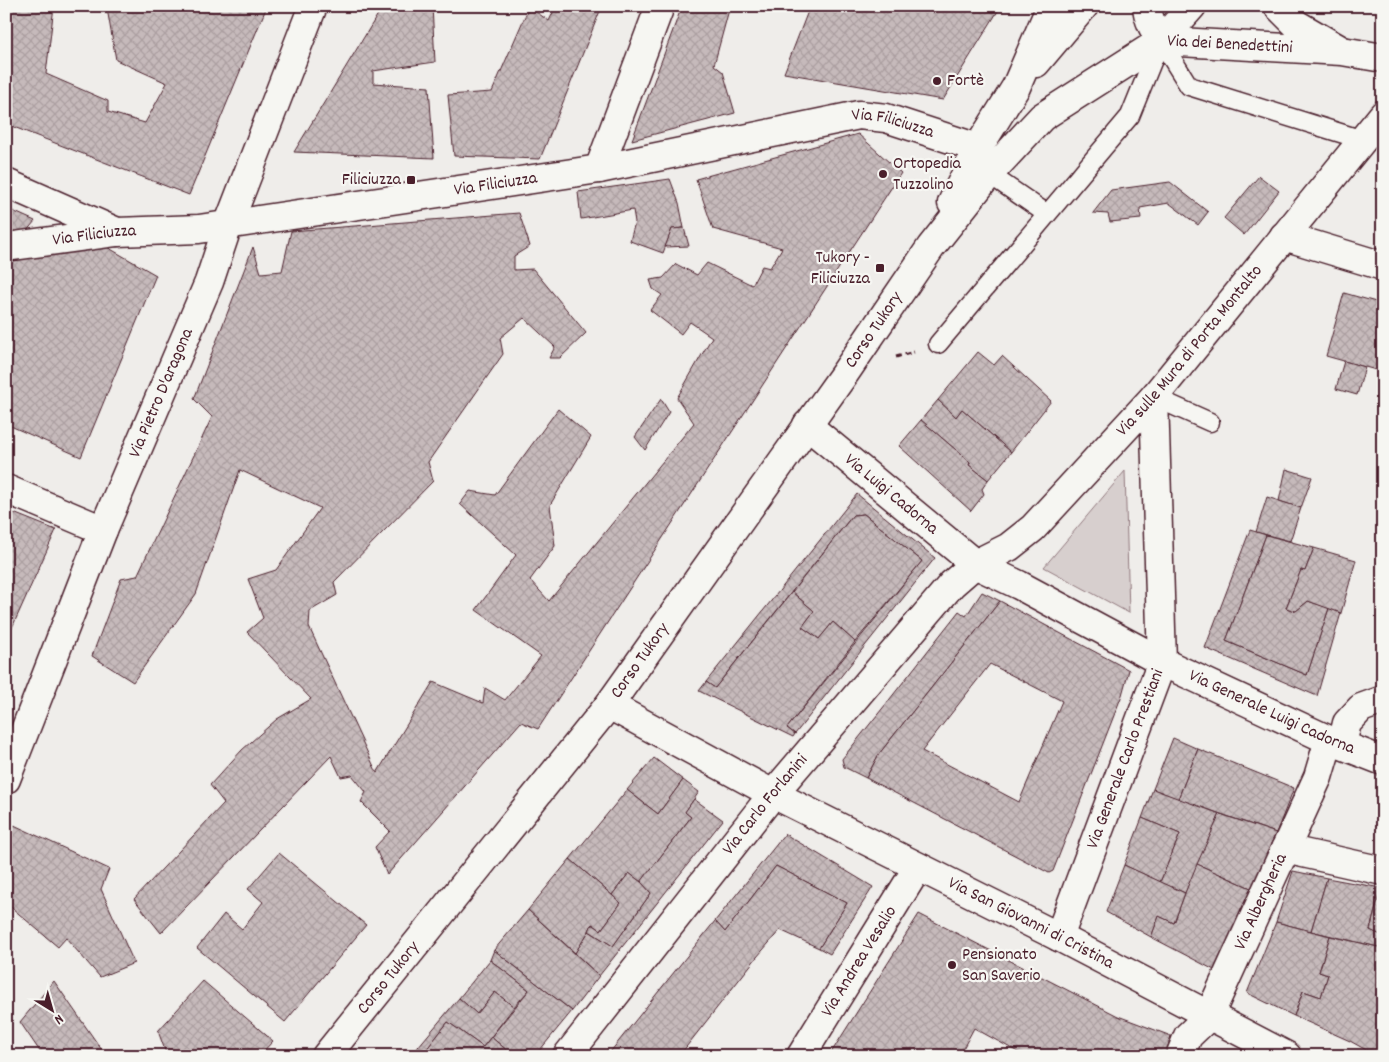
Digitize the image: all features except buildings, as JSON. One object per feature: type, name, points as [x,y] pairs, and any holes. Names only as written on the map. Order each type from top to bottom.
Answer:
[{"type":"street","name":"Via Pietro D'aragona","points":[[6,779],[102,530],[209,282],[228,225],[313,6]]},
{"type":"street","points":[[600,169],[660,6]]},
{"type":"street","name":"Corso Tukory","points":[[1016,87],[1051,6]]},
{"type":"street","name":"Corso Tukory","points":[[931,247],[978,148],[1016,87],[1084,6]]},
{"type":"street","points":[[1147,6],[1152,28],[1160,41]]},
{"type":"street","name":"Corso Tukory","points":[[326,1056],[609,705],[845,373],[931,247],[989,174],[1042,117],[1160,41],[1192,6]]},
{"type":"street","points":[[1278,6],[1296,24],[1342,51]]},
{"type":"street","name":"Via dei Benedettini","points":[[1160,41],[1342,51],[1383,58]]},
{"type":"street","name":"Via Filiciuzza","points":[[6,247],[118,232],[200,229],[600,169],[860,115],[886,118],[978,148]]},
{"type":"street","name":"Via sulle Mura di Porta Montalto","points":[[975,564],[1009,547],[1033,528],[1154,397],[1383,115]]},
{"type":"street","points":[[6,183],[118,232]]},
{"type":"street","points":[[1284,236],[1383,266]]},
{"type":"street","name":"Via Generale Carlo Prestiani","points":[[1059,937],[1162,662],[1154,397]]},
{"type":"street","name":"Via Luigi Cadorna","points":[[807,425],[975,564]]},
{"type":"street","points":[[6,489],[102,530]]},
{"type":"street","name":"Via Generale Luigi Cadorna","points":[[975,564],[1019,585],[1162,662],[1335,742],[1383,760]]},
{"type":"street","name":"Via Carlo Forlanini","points":[[567,1056],[773,794],[952,584],[975,564]]},
{"type":"street","name":"Via Albergheria","points":[[1180,1056],[1188,1036],[1209,1016],[1335,742],[1347,723],[1361,708],[1383,700]]},
{"type":"street","name":"Via San Giovanni di Cristina","points":[[609,705],[773,794],[1059,937],[1287,1056]]},
{"type":"street","points":[[1285,848],[1383,871]]},
{"type":"street","name":"Via Andrea Vesalio","points":[[801,1056],[918,868]]},
{"type":"lane","name":"Via dei Benedettini","points":[[1160,41],[1189,86],[1363,140]]},
{"type":"lane","points":[[938,344],[1130,116],[1160,41]]},
{"type":"lane","points":[[989,174],[1047,214]]},
{"type":"lane","points":[[1154,397],[1210,422]]},
{"type":"shaded area","points":[[1125,471],[1129,613],[1044,567]]},
{"type":"place","name":"Fortè","points":[[937,81]]},
{"type":"place","name":"Ortopedia Tuzzolino","points":[[883,174]]},
{"type":"place","name":"Filiciuzza","points":[[411,180]]},
{"type":"place","name":"Tukory - Filiciuzza","points":[[880,268]]},
{"type":"place","name":"Pensionato San Saverio","points":[[952,965]]}]
